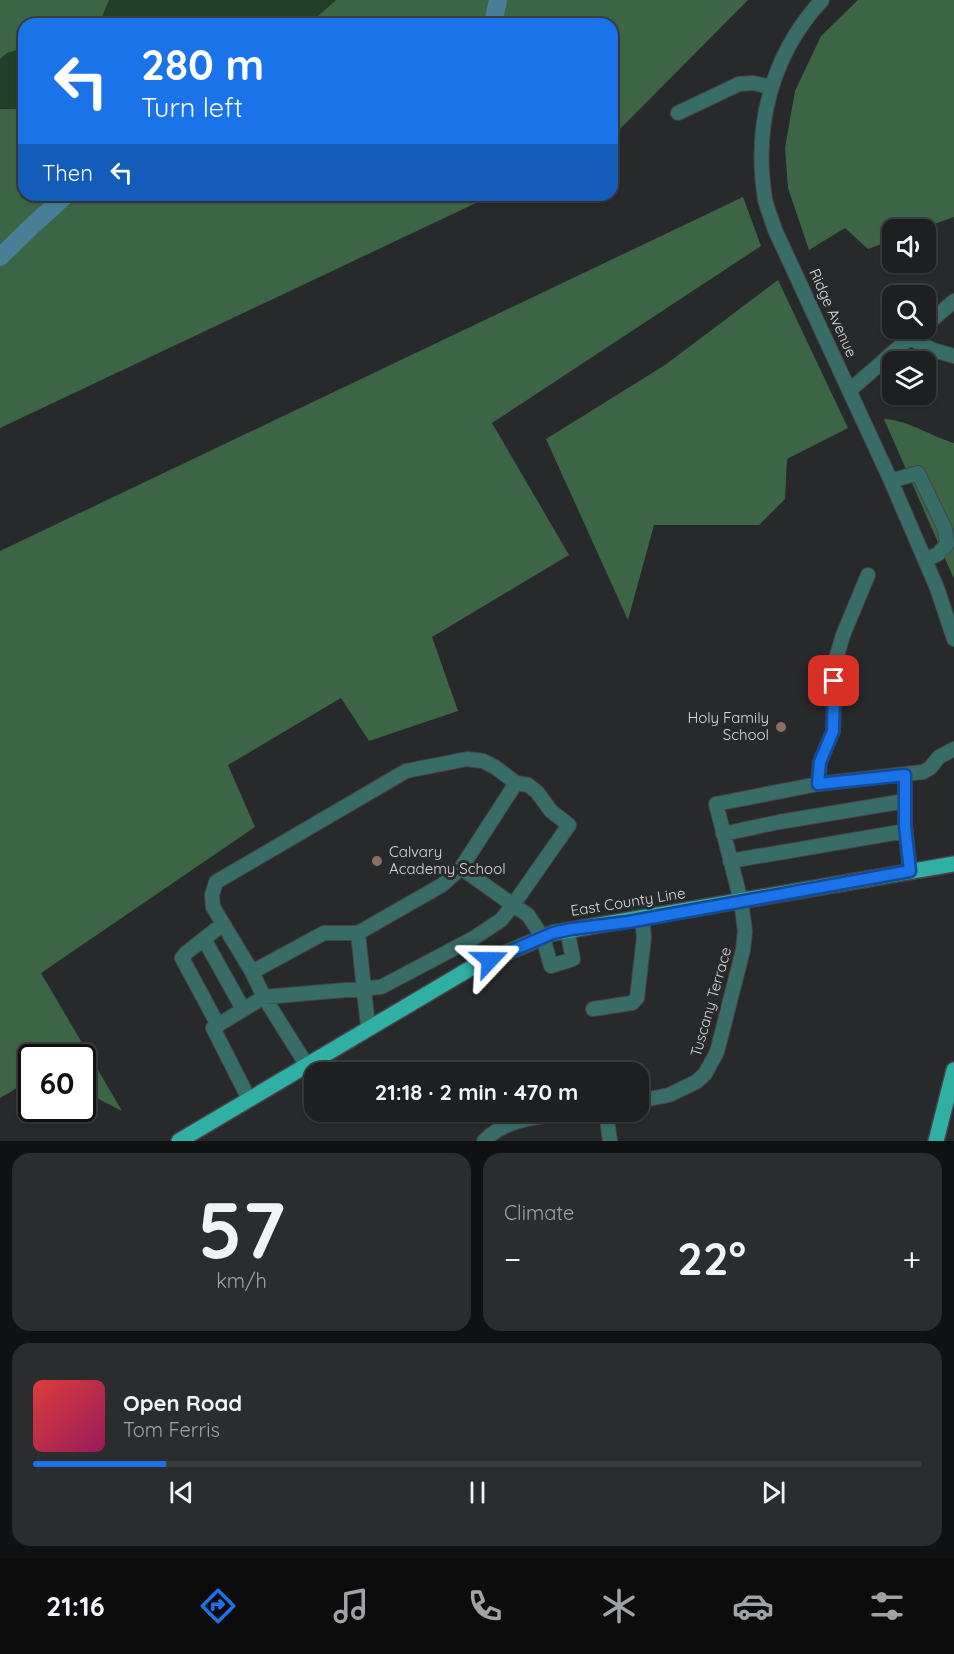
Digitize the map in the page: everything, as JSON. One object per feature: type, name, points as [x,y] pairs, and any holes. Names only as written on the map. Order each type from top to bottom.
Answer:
[{"type":"main road","name":"East County Line","points":[[309,1062],[471,968],[567,930],[954,864]]},
{"type":"main road","name":"East County Line","points":[[179,1141],[197,1137],[249,1099],[304,1065]]},
{"type":"main road","points":[[936,1141],[954,1070]]},
{"type":"street","name":"Ridge Avenue","points":[[822,0],[794,35],[774,76],[765,115],[761,163],[765,201],[776,230],[891,481],[937,588],[954,639]]},
{"type":"street","points":[[678,113],[739,84],[753,83],[771,87]]},
{"type":"street","points":[[936,316],[954,301]]},
{"type":"street","points":[[849,391],[909,339]]},
{"type":"street","points":[[912,339],[933,350],[954,356]]},
{"type":"street","points":[[891,481],[918,472],[945,529],[947,544],[938,554],[925,560]]},
{"type":"street","points":[[868,575],[843,635],[835,662],[833,731],[820,762],[818,784],[923,772],[954,748]]},
{"type":"street","points":[[216,1026],[264,997],[381,987],[474,938],[501,920],[569,825],[551,811],[537,792],[528,785],[516,783],[483,760],[467,759],[406,771],[216,882],[212,895],[213,907],[252,972],[264,997],[305,1062]]},
{"type":"street","points":[[905,775],[906,831],[910,871]]},
{"type":"street","points":[[252,972],[324,933],[358,933],[442,885],[461,868],[516,783]]},
{"type":"street","name":"Tuscany Terrace","points":[[649,1099],[682,1091],[705,1074],[714,1060],[744,942],[741,901],[716,804],[818,784]]},
{"type":"street","points":[[723,834],[779,822],[905,801]]},
{"type":"street","points":[[730,861],[906,831]]},
{"type":"street","points":[[461,868],[528,915],[543,938],[551,966],[573,959],[567,930]]},
{"type":"street","points":[[593,1009],[632,1003],[637,998],[644,937],[642,919]]},
{"type":"street","points":[[223,924],[182,958],[249,1099]]},
{"type":"street","points":[[358,933],[368,1028]]},
{"type":"street","points":[[204,939],[243,1009]]},
{"type":"street","points":[[484,1141],[492,1132],[512,1122]]},
{"type":"street","points":[[607,1122],[610,1141]]},
{"type":"green space","points":[[0,0],[109,0],[102,18],[18,18],[18,50],[7,53],[0,59]]},
{"type":"green space","points":[[109,0],[336,0],[316,18],[102,18]]},
{"type":"green space","points":[[336,0],[748,0],[618,131],[618,18],[316,18]]},
{"type":"green space","points":[[858,0],[954,0],[954,217],[936,223],[936,219],[882,219],[882,244],[868,249],[845,228],[809,250],[788,188],[785,148],[795,91],[821,36]]},
{"type":"green space","points":[[18,50],[18,109],[0,108],[0,59],[7,53]]},
{"type":"green space","points":[[0,109],[18,109],[18,201],[480,201],[0,428]]},
{"type":"green space","points":[[743,197],[761,246],[492,423],[569,555],[432,637],[458,711],[369,741],[341,698],[228,765],[255,827],[41,973],[83,1044],[18,1044],[18,1088],[0,1098],[0,551]]},
{"type":"green space","points":[[778,280],[848,428],[787,459],[785,499],[759,525],[654,525],[628,620],[546,439],[665,365]]},
{"type":"green space","points":[[884,419],[902,422],[954,443],[954,579]]},
{"type":"green space","points":[[96,1067],[122,1111],[96,1098]]},
{"type":"waterway","points":[[494,18],[498,0]]},
{"type":"waterway","points":[[0,257],[59,201]]},
{"type":"place","name":"Holy Family School","points":[[781,727]]},
{"type":"place","name":"Calvary Academy School","points":[[377,861]]},
{"type":"route","points":[[490,960],[553,933],[628,922],[910,871],[905,826],[905,775],[818,784],[820,762],[833,731],[834,681]]}]
